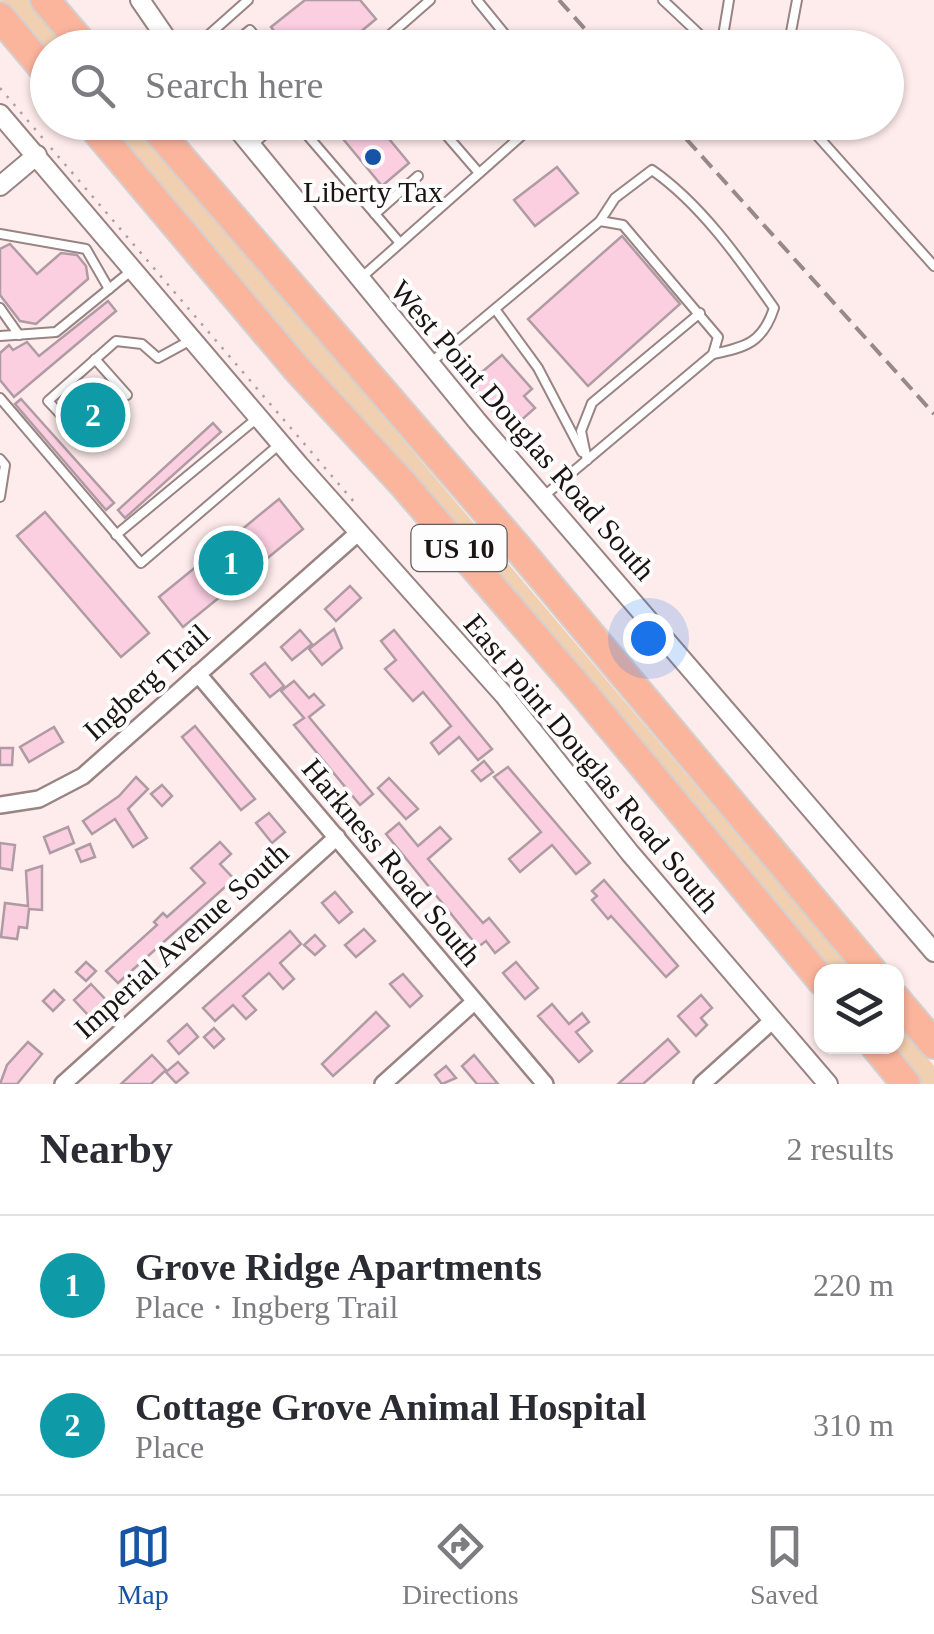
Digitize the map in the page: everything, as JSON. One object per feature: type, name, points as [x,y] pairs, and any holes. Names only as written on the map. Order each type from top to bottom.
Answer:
[{"type":"highway","points":[[44,0],[70,30]]},
{"type":"highway","points":[[64,0],[85,30]]},
{"type":"highway","points":[[6,27],[30,54]]},
{"type":"highway","name":"US 10","points":[[104,140],[298,369],[404,484],[584,694],[814,970]]},
{"type":"highway","name":"US 10","points":[[166,140],[565,604],[866,964]]},
{"type":"highway","points":[[904,1009],[934,1044]]},
{"type":"highway","points":[[882,1054],[906,1084]]},
{"type":"street","points":[[140,0],[161,30]]},
{"type":"street","name":"East Point Douglas Road South","points":[[0,114],[504,696],[630,853],[828,1084]]},
{"type":"street","name":"West Point Douglas Road South","points":[[247,140],[429,364],[934,952]]},
{"type":"street","points":[[0,186],[37,154]]},
{"type":"street","name":"Ingberg Trail","points":[[0,806],[39,799],[73,782],[359,532]]},
{"type":"street","name":"Harkness Road South","points":[[198,674],[545,1084]]},
{"type":"street","name":"Imperial Avenue South","points":[[64,1084],[336,837]]},
{"type":"street","points":[[382,1084],[474,1002]]},
{"type":"street","points":[[702,1084],[773,1020]]},
{"type":"lane","points":[[214,30],[248,0]]},
{"type":"lane","points":[[396,30],[430,0]]},
{"type":"lane","points":[[477,0],[501,30]]},
{"type":"lane","points":[[663,0],[697,30]]},
{"type":"lane","points":[[722,30],[729,0]]},
{"type":"lane","points":[[791,30],[797,0]]},
{"type":"lane","points":[[251,147],[259,140]]},
{"type":"lane","points":[[311,140],[400,243]]},
{"type":"lane","points":[[451,140],[479,173]]},
{"type":"lane","points":[[358,280],[517,140]]},
{"type":"lane","points":[[822,140],[934,266]]},
{"type":"lane","points":[[429,364],[600,221],[614,198],[652,170],[674,186],[697,212],[774,308],[767,330],[750,346],[713,354],[544,496]]},
{"type":"lane","points":[[374,214],[418,176]]},
{"type":"lane","points":[[600,221],[623,225],[700,313],[718,338],[713,354]]},
{"type":"lane","points":[[0,234],[86,250],[109,289]]},
{"type":"lane","points":[[0,336],[56,332],[134,268]]},
{"type":"lane","points":[[0,308],[19,335]]},
{"type":"lane","points":[[495,309],[538,368],[587,461]]},
{"type":"lane","points":[[587,461],[581,431],[592,404],[700,313]]},
{"type":"lane","points":[[80,435],[48,401],[116,341],[133,341],[158,358],[194,338]]},
{"type":"lane","points":[[95,359],[126,395]]},
{"type":"lane","points":[[0,398],[141,563],[281,443]]},
{"type":"lane","points":[[116,536],[259,416]]},
{"type":"lane","points":[[0,459],[6,466],[0,497]]},
{"type":"shaded area","points":[[0,0],[30,0],[56,30],[30,30],[30,36]]},
{"type":"shaded area","points":[[118,140],[149,140],[847,964],[819,964]]},
{"type":"shaded area","points":[[904,1030],[934,1066],[934,1084],[920,1084],[894,1054],[904,1054]]},
{"type":"building","points":[[305,0],[360,0],[376,19],[363,30],[271,27]]},
{"type":"building","points":[[344,140],[390,140],[409,163],[382,186]]},
{"type":"building","points":[[557,167],[578,193],[535,226],[514,200]]},
{"type":"building","points":[[622,236],[680,304],[588,386],[528,319]]},
{"type":"building","points":[[10,244],[37,274],[61,253],[77,255],[86,266],[88,279],[36,324],[20,321],[0,295],[0,249]]},
{"type":"building","points":[[108,301],[116,311],[14,397],[0,380],[0,353],[9,345],[13,350],[27,342],[39,356]]},
{"type":"building","points":[[502,355],[532,389],[524,396],[535,408],[517,424],[504,410],[497,416],[469,383]]},
{"type":"building","points":[[92,391],[117,419],[93,439],[69,410]]},
{"type":"building","points":[[21,399],[114,503],[106,510],[15,404]]},
{"type":"building","points":[[213,423],[221,432],[125,518],[118,510]]},
{"type":"building","points":[[279,499],[303,529],[183,627],[159,597]]},
{"type":"building","points":[[45,512],[149,633],[121,657],[17,536]]},
{"type":"building","points":[[350,586],[361,598],[336,621],[325,609]]},
{"type":"building","points":[[334,629],[342,648],[322,665],[309,649]]},
{"type":"building","points":[[300,630],[312,644],[292,660],[281,647]]},
{"type":"building","points":[[394,630],[492,749],[478,760],[459,737],[439,754],[431,743],[451,726],[423,692],[413,701],[385,669],[396,660],[381,641]]},
{"type":"building","points":[[265,663],[284,686],[270,697],[251,674]]},
{"type":"building","points":[[294,681],[309,698],[314,694],[324,705],[309,717],[373,794],[360,805],[294,725],[304,718],[281,691]]},
{"type":"building","points":[[195,726],[255,799],[241,810],[182,737]]},
{"type":"building","points":[[54,727],[63,742],[29,762],[20,747]]},
{"type":"building","points":[[0,748],[13,748],[12,765],[0,765]]},
{"type":"building","points":[[484,761],[493,772],[481,781],[472,771]]},
{"type":"building","points":[[508,767],[590,863],[576,874],[552,845],[520,872],[509,859],[541,832],[494,777]]},
{"type":"building","points":[[136,777],[148,789],[128,809],[147,838],[133,847],[115,819],[92,834],[83,821],[119,796]]},
{"type":"building","points":[[389,778],[418,809],[406,819],[378,788]]},
{"type":"building","points":[[162,785],[172,796],[162,806],[151,794]]},
{"type":"building","points":[[269,813],[285,832],[272,843],[256,823]]},
{"type":"building","points":[[399,823],[418,846],[440,827],[451,839],[428,859],[483,923],[489,918],[509,942],[495,953],[486,941],[478,947],[386,834]]},
{"type":"building","points":[[68,827],[74,843],[50,853],[44,837]]},
{"type":"building","points":[[220,842],[231,854],[220,864],[234,879],[118,983],[106,971],[157,925],[154,922],[163,913],[167,917],[205,883],[191,868]]},
{"type":"building","points":[[0,843],[15,845],[12,870],[0,868]]},
{"type":"building","points":[[90,844],[95,857],[81,862],[76,850]]},
{"type":"building","points":[[42,866],[42,910],[29,909],[27,928],[19,927],[17,939],[1,937],[5,903],[28,906],[26,871]]},
{"type":"building","points":[[604,880],[678,966],[666,977],[592,900],[597,896],[592,891]]},
{"type":"building","points":[[335,892],[352,912],[339,923],[322,903]]},
{"type":"building","points":[[364,929],[375,941],[356,957],[345,945]]},
{"type":"building","points":[[290,931],[301,944],[280,963],[294,979],[283,989],[269,973],[243,996],[256,1010],[246,1019],[233,1005],[215,1021],[203,1008]]},
{"type":"building","points":[[315,935],[325,946],[315,955],[304,945]]},
{"type":"building","points":[[86,962],[96,971],[86,981],[76,972]]},
{"type":"building","points":[[516,962],[538,988],[525,999],[503,973]]},
{"type":"building","points":[[403,974],[422,996],[410,1007],[390,984]]},
{"type":"building","points":[[91,984],[106,1000],[89,1016],[74,1000]]},
{"type":"building","points":[[54,990],[64,1000],[53,1011],[43,1001]]},
{"type":"building","points":[[701,995],[712,1008],[701,1018],[707,1025],[696,1036],[678,1016]]},
{"type":"building","points":[[552,1004],[569,1024],[582,1013],[589,1022],[576,1032],[592,1051],[579,1062],[538,1016]]},
{"type":"building","points":[[376,1012],[389,1026],[333,1076],[322,1064]]},
{"type":"building","points":[[187,1024],[198,1037],[179,1054],[168,1041]]},
{"type":"building","points":[[214,1028],[224,1039],[214,1048],[204,1037]]},
{"type":"building","points":[[668,1039],[679,1052],[643,1084],[618,1084]]},
{"type":"building","points":[[28,1042],[42,1054],[17,1084],[0,1084],[7,1065]]},
{"type":"building","points":[[152,1055],[166,1070],[151,1084],[121,1084]]},
{"type":"building","points":[[474,1055],[498,1084],[477,1084],[462,1066]]},
{"type":"building","points":[[178,1062],[188,1073],[176,1083],[166,1072]]},
{"type":"building","points":[[446,1066],[456,1078],[442,1084],[435,1075]]},
{"type":"railway","points":[[559,0],[586,30]]},
{"type":"railway","points":[[687,140],[934,414]]},
{"type":"place","name":"Liberty Tax","points":[[373,157]]},
{"type":"place","name":"Cottage Grove Animal Hospital","points":[[93,415]]},
{"type":"place","name":"Grove Ridge Apartments","points":[[231,563]]}]
